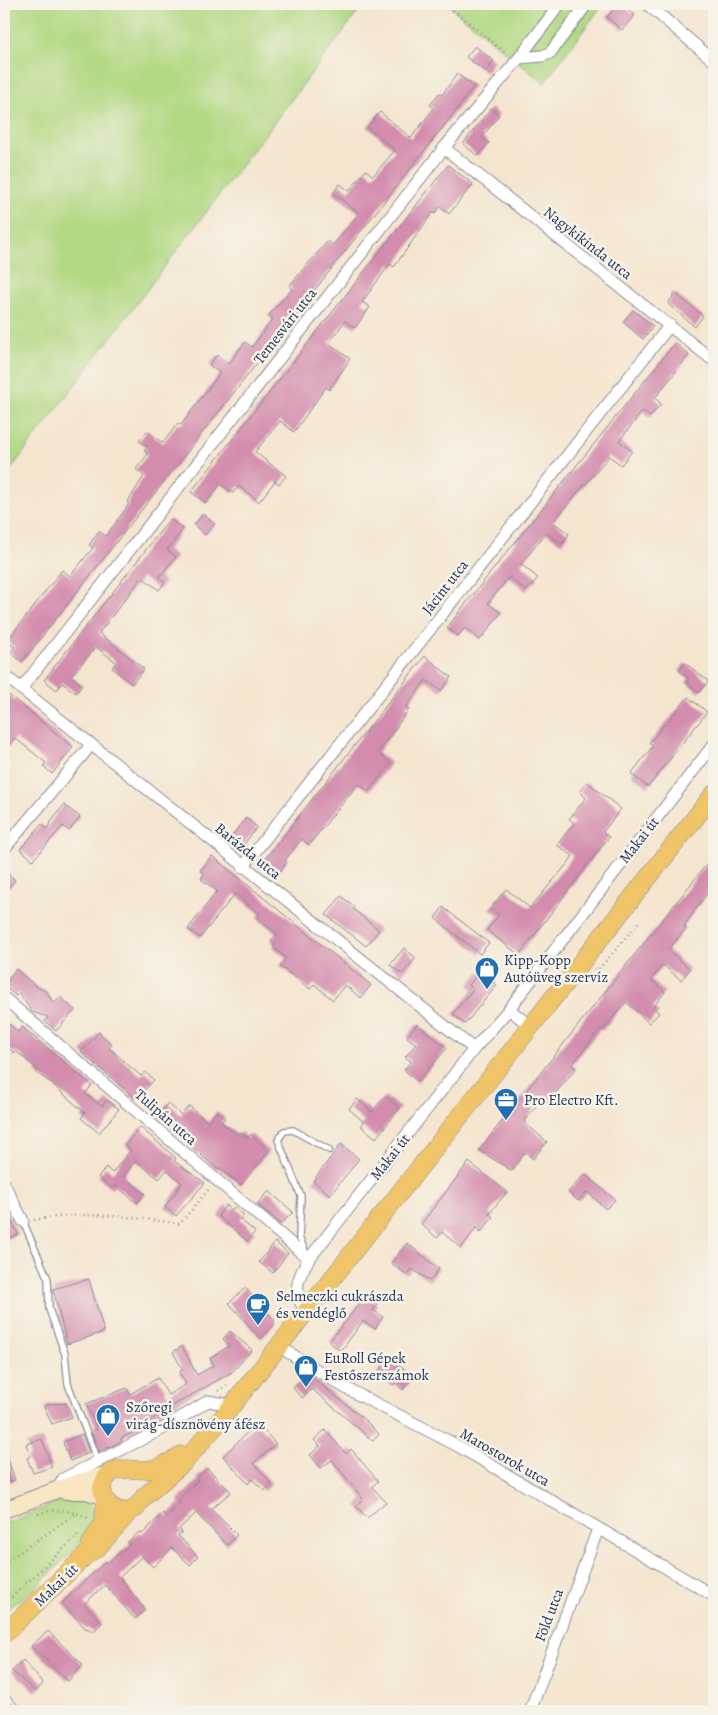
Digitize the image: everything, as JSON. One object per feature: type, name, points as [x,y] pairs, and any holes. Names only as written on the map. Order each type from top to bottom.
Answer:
[{"type":"main road","name":"Makai út","points":[[4,1634],[86,1556],[98,1547],[130,1510],[141,1503],[144,1497],[185,1461],[233,1405],[714,794]]},
{"type":"main road","name":"Makai út","points":[[86,1556],[102,1522],[105,1480],[109,1474],[121,1469],[156,1468],[196,1447]]},
{"type":"main road","points":[[133,1470],[142,1479],[145,1491],[144,1497]]},
{"type":"main road","points":[[4,1510],[56,1492],[71,1484],[109,1474]]},
{"type":"main road","points":[[56,1492],[86,1491],[102,1504],[114,1509],[130,1510]]},
{"type":"street","name":"Temesvári utca","points":[[21,689],[444,148],[517,60],[560,4]]},
{"type":"street","points":[[517,60],[550,53],[587,4]]},
{"type":"street","points":[[647,4],[714,62]]},
{"type":"street","name":"Nagykikinda utca","points":[[444,148],[714,361]]},
{"type":"street","name":"Jácint utca","points":[[243,867],[670,325]]},
{"type":"street","name":"Barázda utca","points":[[4,675],[474,1049]]},
{"type":"street","name":"Makai út","points":[[306,1312],[297,1300],[297,1291],[303,1269],[309,1259],[474,1049],[509,1009],[714,744]]},
{"type":"street","points":[[4,849],[91,745]]},
{"type":"street","name":"Tulipán utca","points":[[4,998],[309,1259]]},
{"type":"street","points":[[509,1009],[530,1026]]},
{"type":"street","points":[[4,1184],[24,1221]]},
{"type":"street","name":"Marostorok utca","points":[[280,1347],[344,1387],[458,1446],[714,1596]]},
{"type":"street","points":[[56,1492],[63,1479],[88,1467],[97,1460],[164,1428],[208,1401],[233,1405]]},
{"type":"street","name":"Föld utca","points":[[530,1711],[598,1529]]},
{"type":"lane","points":[[309,1259],[299,1237],[301,1196],[278,1140],[284,1131],[293,1130],[329,1150]]},
{"type":"lane","points":[[24,1221],[48,1279],[49,1309],[65,1354],[68,1384],[97,1460]]},
{"type":"path","points":[[445,4],[517,60]]},
{"type":"path","points":[[24,1221],[69,1214],[117,1215],[180,1224],[216,1180]]},
{"type":"path","points":[[35,1515],[62,1509],[77,1513],[94,1521],[102,1504]]},
{"type":"path","points":[[4,1564],[77,1513]]},
{"type":"path","points":[[4,1604],[80,1534]]},
{"type":"green space","points":[[4,4],[364,4],[4,478]]},
{"type":"green space","points":[[447,4],[603,4],[544,83]]},
{"type":"green space","points":[[66,1499],[82,1499],[91,1505],[96,1515],[86,1538],[32,1591],[4,1611],[4,1524]]},
{"type":"building","points":[[618,4],[635,15],[622,30],[607,17]]},
{"type":"building","points":[[475,46],[494,61],[486,72],[466,57]]},
{"type":"building","points":[[457,74],[474,86],[461,104],[22,662],[10,652],[15,647],[7,641],[62,570],[70,576],[93,548],[89,545],[99,531],[106,536],[129,504],[127,503],[144,476],[136,469],[148,454],[144,451],[147,447],[139,441],[147,431],[163,443],[178,423],[181,425],[220,373],[209,365],[217,355],[229,364],[245,342],[252,347],[273,319],[268,316],[292,289],[289,286],[328,241],[333,245],[359,213],[333,193],[340,184],[349,191],[366,170],[373,176],[395,150],[367,127],[380,112],[411,138],[434,108],[430,105],[439,93],[442,95]]},
{"type":"building","points":[[491,108],[499,115],[482,137],[489,143],[478,156],[463,144]]},
{"type":"building","points":[[448,165],[473,184],[449,214],[440,207],[435,214],[433,212],[394,267],[390,264],[362,302],[370,307],[355,328],[345,321],[329,343],[350,359],[329,390],[326,387],[294,432],[280,421],[255,452],[286,476],[279,484],[275,481],[259,502],[239,486],[233,493],[221,484],[206,503],[191,492]]},
{"type":"building","points":[[675,293],[703,316],[695,327],[668,304]]},
{"type":"building","points":[[633,310],[653,326],[643,339],[623,322]]},
{"type":"building","points":[[675,343],[689,355],[655,398],[661,404],[650,417],[643,411],[619,441],[632,451],[621,465],[609,456],[553,522],[569,534],[562,544],[546,533],[521,564],[538,578],[526,591],[509,577],[488,603],[501,613],[480,640],[465,628],[458,636],[447,628],[463,607]]},
{"type":"building","points":[[203,514],[215,524],[205,535],[194,525]]},
{"type":"building","points":[[170,519],[183,529],[167,550],[176,557],[159,577],[165,582],[159,590],[142,577],[99,633],[144,669],[132,684],[112,668],[116,662],[96,647],[71,676],[82,685],[76,693],[62,683],[57,690],[44,680]]},
{"type":"building","points":[[425,656],[451,677],[441,691],[426,680],[406,707],[409,709],[378,753],[391,763],[369,791],[358,784],[309,845],[302,839],[285,860],[287,862],[278,874],[262,863]]},
{"type":"building","points":[[685,663],[708,681],[699,693],[686,682],[689,679],[679,671]]},
{"type":"building","points":[[4,691],[73,747],[52,774],[43,766],[46,763],[15,738],[4,752]]},
{"type":"building","points":[[688,697],[707,712],[648,787],[631,774],[653,746],[649,743]]},
{"type":"building","points":[[587,782],[621,809],[603,832],[609,837],[519,955],[487,930],[499,915],[490,909],[506,889],[530,908],[568,863],[573,856],[557,845],[574,823],[569,819],[586,798],[580,791]]},
{"type":"building","points":[[64,805],[80,817],[69,831],[63,826],[33,860],[20,849],[42,824],[47,829]]},
{"type":"building","points":[[246,818],[257,827],[242,847],[230,838]]},
{"type":"building","points":[[714,855],[714,876],[709,882],[713,885],[684,926],[686,928],[668,950],[690,969],[681,980],[663,965],[651,980],[665,992],[653,1007],[659,1013],[649,1023],[626,1002],[602,1031],[600,1029],[572,1065],[576,1068],[548,1103],[542,1098],[524,1122],[547,1142],[533,1159],[525,1152],[512,1171],[479,1150]]},
{"type":"building","points":[[212,856],[371,985],[361,998],[345,985],[333,1000],[314,984],[310,989],[280,966],[286,958],[273,947],[275,944],[271,941],[277,934],[257,918],[260,914],[235,894],[200,938],[188,929],[217,891],[201,879],[204,874],[200,871]]},
{"type":"building","points":[[4,870],[15,880],[4,894]]},
{"type":"building","points":[[341,896],[355,907],[353,909],[379,930],[366,946],[326,915]]},
{"type":"building","points":[[443,907],[489,943],[480,954],[435,918]]},
{"type":"building","points":[[404,948],[416,958],[402,974],[390,965]]},
{"type":"building","points":[[16,969],[37,987],[47,992],[54,1004],[60,997],[75,1010],[56,1031],[45,1021],[48,1017],[32,1012],[19,993],[16,996],[4,986]]},
{"type":"building","points":[[480,971],[497,985],[465,1024],[453,1014],[473,989],[469,985]]},
{"type":"building","points":[[9,1024],[18,1032],[22,1027],[92,1085],[85,1094],[102,1106],[107,1100],[119,1109],[99,1133],[81,1118],[85,1113],[50,1082],[36,1073],[38,1070],[16,1051],[14,1053],[4,1044],[4,1031]]},
{"type":"building","points":[[417,1024],[447,1048],[418,1082],[404,1070],[411,1061],[405,1057],[416,1044],[407,1037]]},
{"type":"building","points":[[99,1032],[112,1044],[109,1048],[141,1076],[145,1072],[154,1080],[136,1099],[81,1052]]},
{"type":"building","points":[[385,1096],[400,1108],[376,1138],[361,1126],[364,1122],[349,1109],[357,1099],[372,1112]]},
{"type":"building","points":[[168,1103],[181,1115],[189,1106],[208,1122],[217,1111],[225,1118],[221,1122],[238,1135],[240,1132],[248,1138],[251,1134],[269,1151],[241,1185],[219,1168],[217,1169],[157,1116]]},
{"type":"building","points":[[140,1127],[176,1158],[174,1161],[205,1183],[176,1216],[165,1207],[182,1183],[167,1170],[159,1179],[136,1161],[123,1176],[145,1194],[137,1203],[115,1185],[112,1189],[98,1177],[106,1167],[112,1173],[131,1150],[125,1145]]},
{"type":"building","points":[[341,1144],[359,1159],[330,1195],[313,1181]]},
{"type":"building","points":[[469,1162],[507,1192],[489,1214],[493,1217],[481,1232],[477,1227],[461,1248],[442,1232],[437,1238],[421,1224]]},
{"type":"building","points":[[585,1174],[615,1200],[606,1209],[587,1192],[578,1201],[568,1192]]},
{"type":"building","points":[[269,1191],[293,1212],[281,1224],[257,1204]]},
{"type":"building","points":[[226,1205],[232,1210],[234,1207],[244,1215],[240,1219],[255,1232],[247,1241],[218,1216]]},
{"type":"building","points":[[4,1206],[18,1234],[4,1241]]},
{"type":"building","points":[[275,1242],[288,1253],[273,1273],[259,1262]]},
{"type":"building","points":[[407,1243],[439,1269],[430,1281],[412,1269],[407,1275],[391,1263]]},
{"type":"building","points":[[89,1279],[104,1332],[67,1344],[53,1289]]},
{"type":"building","points":[[245,1288],[274,1319],[274,1325],[261,1339],[229,1303]]},
{"type":"building","points":[[366,1295],[377,1304],[373,1310],[383,1317],[375,1329],[363,1321],[341,1351],[329,1342]]},
{"type":"building","points":[[230,1331],[252,1350],[232,1372],[174,1405],[144,1425],[145,1427],[121,1438],[122,1441],[99,1452],[91,1431],[97,1429],[86,1404],[127,1388],[130,1394],[158,1378],[168,1395],[186,1384],[179,1372],[183,1370],[173,1352],[182,1346],[197,1375],[214,1365],[210,1358],[229,1346],[223,1339]]},
{"type":"building","points":[[390,1358],[413,1377],[403,1390],[377,1373]]},
{"type":"building","points":[[308,1374],[363,1418],[379,1434],[373,1441],[312,1389],[302,1398],[293,1388]]},
{"type":"building","points":[[66,1403],[72,1417],[52,1424],[44,1407],[49,1404]]},
{"type":"building","points":[[257,1423],[276,1444],[254,1463],[272,1484],[264,1491],[252,1479],[248,1484],[223,1456]]},
{"type":"building","points":[[325,1430],[346,1454],[351,1449],[378,1481],[372,1487],[386,1502],[367,1518],[356,1506],[363,1499],[332,1460],[321,1468],[310,1455],[320,1446],[314,1440]]},
{"type":"building","points":[[82,1434],[89,1453],[70,1461],[63,1442]]},
{"type":"building","points":[[42,1439],[52,1467],[33,1473],[27,1458],[30,1456],[26,1444]]},
{"type":"building","points":[[4,1453],[6,1453],[15,1480],[4,1484]]},
{"type":"building","points":[[207,1468],[231,1492],[211,1509],[237,1535],[227,1545],[196,1513],[179,1529],[182,1532],[178,1535],[198,1557],[190,1565],[172,1548],[153,1567],[142,1556],[120,1577],[145,1610],[135,1619],[105,1585],[84,1604],[102,1623],[93,1632],[88,1628],[86,1629],[62,1603],[106,1561],[108,1563],[130,1544],[128,1542],[139,1532],[142,1534],[163,1513],[167,1517],[180,1502],[178,1500]]},
{"type":"building","points":[[48,1631],[83,1665],[68,1681],[31,1646]]},
{"type":"building","points":[[23,1660],[43,1683],[36,1692],[12,1671]]},
{"type":"building","points":[[4,1690],[24,1711],[4,1711]]},
{"type":"place","name":"Kipp-Kopp Autóüveg szervíz","points":[[487,990]]},
{"type":"place","name":"Pro Electro Kft.","points":[[506,1121]]},
{"type":"place","name":"Selmeczki cukrászda és vendéglő","points":[[258,1326]]},
{"type":"place","name":"EuRoll Gépek Festőszerszámok","points":[[306,1388]]},
{"type":"place","name":"Szőregi virág-dísznövény áfész","points":[[108,1437]]}]
